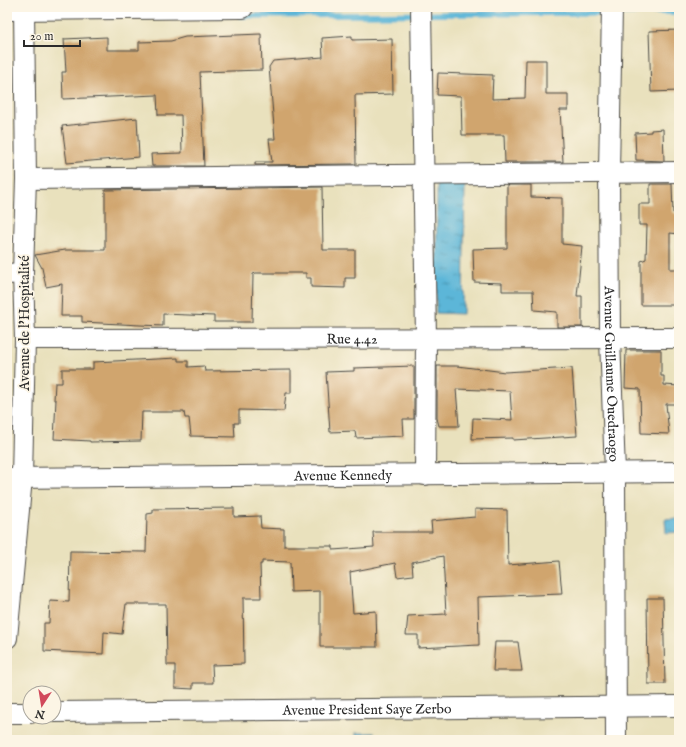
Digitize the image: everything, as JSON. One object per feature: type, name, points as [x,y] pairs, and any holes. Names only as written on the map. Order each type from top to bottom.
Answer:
[{"type":"main road","points":[[18,8],[242,7]]},
{"type":"street","points":[[421,7],[426,339],[425,475]]},
{"type":"street","name":"Avenue Guillaume Ouedraogo","points":[[612,7],[610,339],[615,472],[616,740]]},
{"type":"street","name":"Avenue de l'Hospitalité","points":[[7,638],[14,478],[25,339],[15,274],[26,179],[18,8]]},
{"type":"street","points":[[26,179],[679,172]]},
{"type":"street","name":"Rue 4.42","points":[[25,339],[679,338]]},
{"type":"street","name":"Avenue Kennedy","points":[[14,478],[679,472]]},
{"type":"street","name":"Avenue President Saye Zerbo","points":[[62,712],[679,706]]},
{"type":"street","points":[[7,713],[22,713]]},
{"type":"water","points":[[437,183],[465,184],[463,314],[436,313]]},
{"type":"water","points":[[679,518],[679,532],[666,533],[665,519]]},
{"type":"water","points":[[356,733],[374,733],[374,740],[356,740]]},
{"type":"building","points":[[679,30],[679,91],[651,92],[649,31]]},
{"type":"building","points":[[261,34],[262,70],[200,72],[204,166],[152,166],[151,154],[182,153],[181,115],[158,115],[157,95],[63,99],[62,72],[66,72],[64,39],[107,37],[107,50],[139,50],[139,42],[171,41],[185,37]]},
{"type":"building","points":[[352,36],[352,40],[392,39],[393,94],[355,95],[356,164],[255,165],[255,162],[272,162],[269,139],[275,139],[269,67],[273,61],[323,57],[322,38]]},
{"type":"building","points":[[526,60],[546,60],[546,94],[568,94],[568,110],[560,110],[563,162],[505,162],[504,135],[462,135],[461,96],[437,95],[438,73],[493,75],[492,99],[525,98]]},
{"type":"building","points":[[137,118],[139,157],[67,163],[62,126]]},
{"type":"building","points":[[663,129],[664,161],[636,160],[635,133],[651,132],[651,130]]},
{"type":"building","points":[[650,184],[672,184],[673,213],[679,214],[679,234],[670,233],[670,269],[679,269],[679,305],[641,305],[641,261],[646,259],[647,225],[639,225],[639,204],[650,204]]},
{"type":"building","points":[[507,185],[531,185],[531,197],[562,198],[562,244],[582,246],[577,296],[582,296],[582,327],[557,327],[557,312],[534,310],[533,291],[502,291],[502,283],[474,282],[473,249],[507,248]]},
{"type":"building","points":[[322,187],[323,250],[355,250],[355,278],[345,278],[345,288],[311,287],[311,278],[306,278],[306,273],[253,274],[252,322],[214,322],[214,316],[163,314],[163,326],[82,322],[82,316],[61,316],[62,284],[46,287],[42,268],[35,255],[65,250],[105,250],[105,190]]},
{"type":"building","points":[[626,350],[661,350],[661,376],[664,376],[664,385],[679,386],[679,404],[666,404],[669,434],[641,433],[640,389],[625,388]]},
{"type":"building","points":[[178,358],[178,361],[188,361],[188,367],[204,366],[205,371],[291,370],[291,393],[286,393],[284,411],[239,410],[239,423],[234,423],[235,437],[191,436],[189,418],[185,418],[184,412],[142,412],[141,441],[90,442],[54,439],[56,400],[54,400],[55,383],[62,383],[62,369],[93,369],[93,362]]},
{"type":"building","points":[[414,366],[414,419],[403,419],[404,436],[356,438],[355,431],[330,432],[326,372],[354,371],[354,368]]},
{"type":"building","points":[[437,366],[457,366],[505,372],[572,368],[577,436],[513,440],[513,438],[472,439],[473,418],[512,420],[510,391],[456,389],[459,426],[439,426],[437,418]]},
{"type":"building","points":[[234,508],[234,517],[260,516],[261,528],[284,529],[284,546],[333,546],[333,550],[374,547],[373,532],[432,532],[431,521],[475,517],[475,509],[507,510],[508,565],[559,561],[562,594],[478,597],[479,645],[418,648],[418,635],[406,635],[408,616],[446,614],[443,556],[412,562],[413,575],[397,577],[395,563],[350,572],[353,613],[376,611],[377,647],[320,647],[320,591],[291,592],[290,562],[262,561],[262,564],[260,564],[261,598],[243,598],[244,664],[212,665],[213,683],[193,683],[193,689],[175,688],[175,665],[167,665],[166,604],[126,604],[122,634],[104,632],[103,654],[44,651],[44,623],[49,623],[50,601],[69,602],[70,551],[146,552],[147,514],[153,513],[153,509]]},
{"type":"building","points":[[647,598],[663,598],[665,684],[648,684]]},
{"type":"building","points":[[495,642],[518,642],[522,671],[493,671]]},
{"type":"waterway","points":[[241,16],[679,12]]}]
